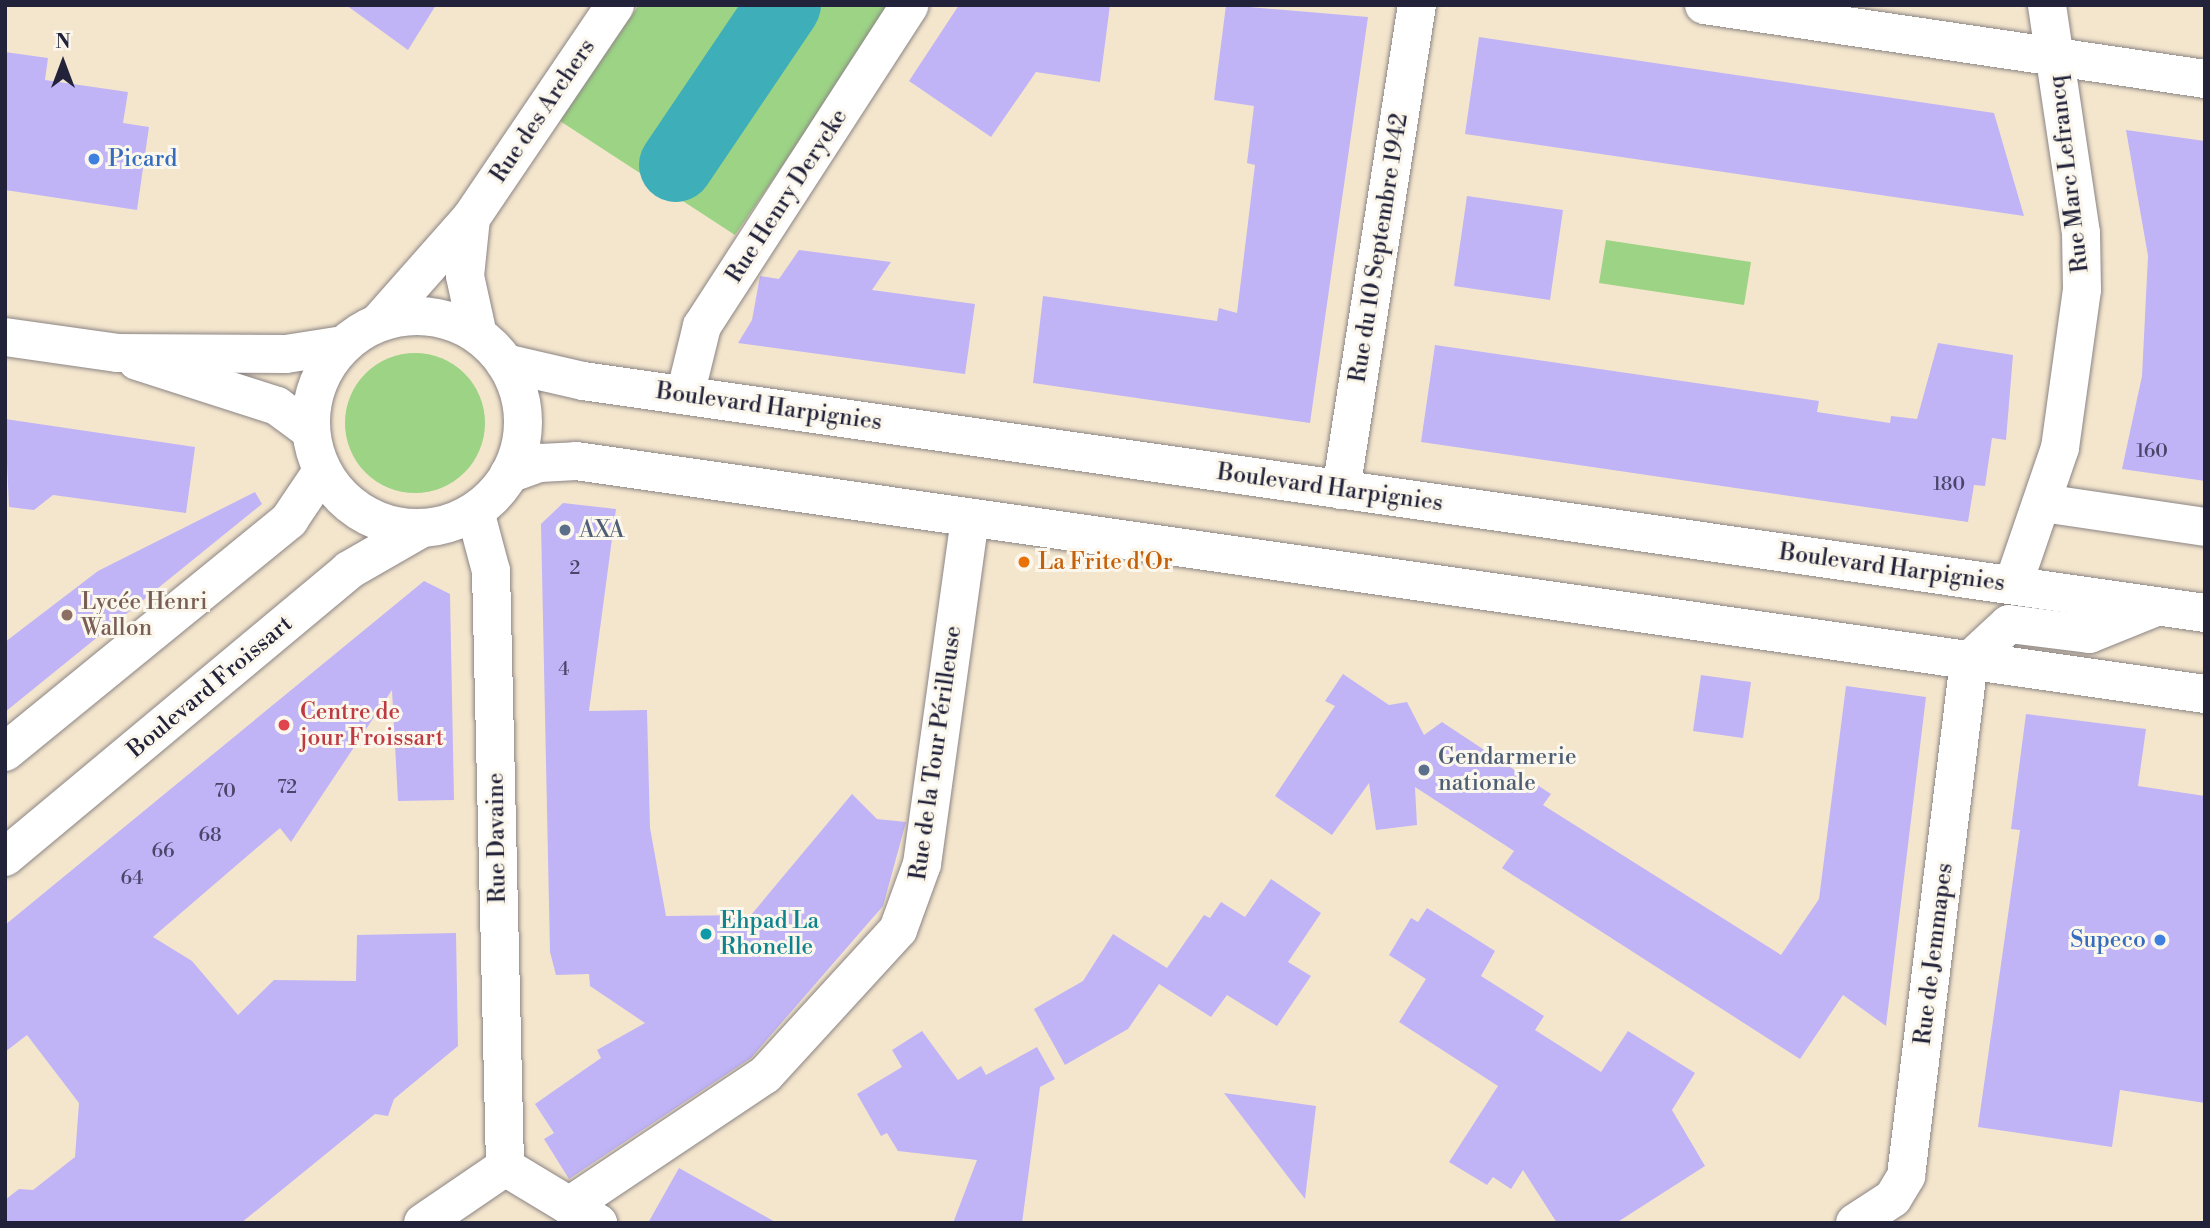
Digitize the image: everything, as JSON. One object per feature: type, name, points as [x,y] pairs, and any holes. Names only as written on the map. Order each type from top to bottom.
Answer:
[{"type":"main road","name":"Rue des Archers","points":[[378,323],[471,218],[615,5]]},
{"type":"main road","name":"Rue Henry Derycke","points":[[685,396],[702,326],[910,5]]},
{"type":"main road","name":"Rue du 10 Septembre 1942","points":[[1341,490],[1417,5]]},
{"type":"main road","points":[[1704,5],[2205,79]]},
{"type":"main road","name":"Rue Marc Lefrancq","points":[[2013,586],[2043,503],[2073,385],[2082,290],[2081,233],[2047,5]]},
{"type":"main road","name":"Rue des Archers","points":[[471,218],[464,268],[478,335]]},
{"type":"main road","points":[[509,474],[523,412],[505,363],[478,335],[430,316],[378,323],[343,345],[320,378],[311,431],[322,471],[369,517],[422,528],[474,511],[509,474],[540,463],[576,461],[2205,694]]},
{"type":"main road","points":[[5,337],[117,353],[286,354],[343,345]]},
{"type":"main road","points":[[117,353],[277,406],[311,431]]},
{"type":"main road","name":"Boulevard Harpignies","points":[[505,363],[685,396],[2205,613]]},
{"type":"main road","points":[[5,752],[289,520],[322,471]]},
{"type":"main road","points":[[2043,503],[2205,527]]},
{"type":"main road","name":"Rue Davaine","points":[[474,511],[491,571],[505,1167]]},
{"type":"main road","name":"Rue de la Tour Périlleuse","points":[[583,1214],[765,1075],[898,929],[922,864],[970,518]]},
{"type":"main road","name":"Boulevard Froissart","points":[[5,858],[349,570],[422,528]]},
{"type":"main road","name":"Boulevard Harpignies","points":[[1969,661],[2009,624],[2089,634],[2157,607]]},
{"type":"main road","name":"Rue de Jemmapes","points":[[1855,1223],[1893,1198],[1906,1176],[1969,661]]},
{"type":"main road","points":[[423,1223],[505,1167],[583,1214]]},
{"type":"green space","points":[[639,5],[892,5],[735,235],[560,121]]},
{"type":"green space","points":[[1606,240],[1751,262],[1744,305],[1599,283]]},
{"type":"green space","points":[[415,353],[442,358],[465,373],[480,396],[485,423],[480,450],[465,473],[442,488],[415,493],[388,488],[365,473],[350,450],[345,423],[350,396],[365,373],[388,358]]},
{"type":"building","points":[[346,5],[436,5],[408,50]]},
{"type":"building","points":[[959,5],[1110,5],[1100,82],[1036,72],[991,137],[909,81]]},
{"type":"building","points":[[1226,5],[1368,17],[1310,423],[1033,383],[1043,296],[1217,321],[1219,308],[1237,313],[1255,165],[1247,163],[1254,106],[1214,100]]},
{"type":"building","points":[[1479,37],[1994,113],[2024,216],[1465,134]]},
{"type":"building","points":[[5,52],[48,58],[45,80],[128,92],[123,123],[149,127],[137,210],[5,190]]},
{"type":"building","points":[[2126,130],[2205,141],[2205,481],[2122,469],[2142,376],[2148,256]]},
{"type":"building","points":[[1467,196],[1563,210],[1550,300],[1454,286]]},
{"type":"building","points":[[799,250],[891,262],[872,290],[975,304],[965,374],[738,343],[752,320],[760,276],[779,279]]},
{"type":"building","points":[[1938,343],[2013,355],[2006,440],[1992,438],[1985,486],[1974,485],[1968,522],[1421,442],[1435,345],[1819,401],[1817,412],[1890,423],[1891,416],[1917,419]]},
{"type":"building","points":[[5,419],[195,447],[186,513],[53,495],[34,510],[9,507]]},
{"type":"building","points":[[255,492],[262,504],[5,712],[5,642],[98,571]]},
{"type":"building","name":"Ehpad La Rhonelle","points":[[563,503],[616,509],[589,711],[647,710],[650,828],[666,916],[751,915],[852,794],[877,819],[906,822],[883,906],[751,1058],[569,1179],[544,1139],[554,1133],[535,1104],[601,1058],[597,1050],[645,1023],[590,986],[589,974],[556,975],[550,952],[541,524]]},
{"type":"building","points":[[424,581],[450,594],[454,800],[398,801],[392,690],[291,842],[280,828],[153,937],[192,961],[238,1015],[274,980],[356,981],[357,935],[456,933],[458,1046],[394,1099],[388,1116],[375,1114],[241,1223],[5,1223],[5,1200],[19,1189],[33,1190],[75,1157],[79,1103],[27,1035],[5,1052],[5,925]]},
{"type":"building","points":[[1343,674],[1389,705],[1407,702],[1424,735],[1442,722],[1551,794],[1543,805],[1781,955],[1819,899],[1846,686],[1926,697],[1886,1026],[1843,995],[1800,1059],[1502,868],[1514,851],[1415,787],[1417,825],[1376,830],[1369,783],[1332,835],[1275,796],[1335,706],[1325,701]]},
{"type":"building","points":[[1701,675],[1751,682],[1743,738],[1693,731]]},
{"type":"building","points":[[2026,714],[2146,729],[2138,786],[2205,796],[2205,1103],[2120,1090],[2112,1147],[1978,1127],[2020,830],[2011,829]]},
{"type":"building","points":[[1271,879],[1321,913],[1288,962],[1311,976],[1277,1026],[1227,995],[1211,1017],[1159,984],[1128,1029],[1065,1065],[1034,1009],[1083,981],[1113,934],[1167,968],[1204,915],[1210,918],[1221,902],[1245,917]]},
{"type":"building","points":[[1427,908],[1495,951],[1481,976],[1544,1016],[1535,1030],[1601,1072],[1628,1031],[1695,1073],[1672,1110],[1705,1166],[1616,1223],[1557,1223],[1523,1170],[1511,1189],[1493,1177],[1487,1185],[1449,1162],[1498,1086],[1399,1022],[1426,979],[1389,955],[1411,918],[1418,922]]},
{"type":"building","points":[[922,1031],[958,1080],[981,1066],[986,1075],[1037,1047],[1055,1079],[1040,1087],[1022,1223],[953,1223],[977,1160],[898,1151],[887,1133],[881,1136],[857,1094],[902,1067],[892,1050]]},
{"type":"building","points":[[1224,1093],[1316,1106],[1305,1199]]},
{"type":"building","points":[[679,1168],[777,1223],[648,1223]]},
{"type":"waterway","points":[[676,165],[784,5]]},
{"type":"place","name":"Picard","points":[[94,159]]},
{"type":"place","name":"AXA","points":[[565,530]]},
{"type":"place","name":"La Frite d'Or","points":[[1024,562]]},
{"type":"place","name":"Lycée Henri Wallon","points":[[67,615]]},
{"type":"place","name":"Centre de jour Froissart","points":[[284,725]]},
{"type":"place","name":"Gendarmerie nationale","points":[[1424,770]]},
{"type":"place","name":"Ehpad La Rhonelle","points":[[706,934]]},
{"type":"place","name":"Supeco","points":[[2160,940]]}]
